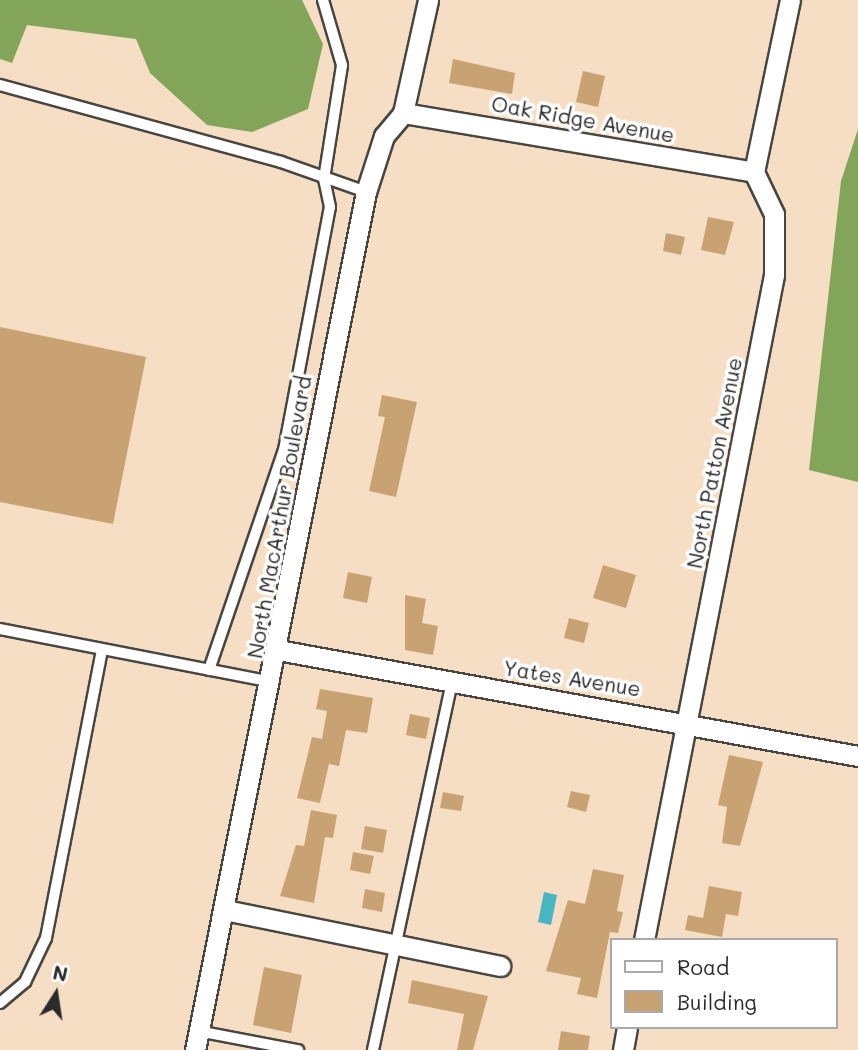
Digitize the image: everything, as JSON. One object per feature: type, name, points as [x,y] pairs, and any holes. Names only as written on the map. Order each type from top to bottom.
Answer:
[{"type":"street","name":"North MacArthur Boulevard","points":[[196,1040],[272,682],[291,555],[366,192],[384,136],[403,113],[428,0]]},
{"type":"street","points":[[754,173],[790,0]]},
{"type":"street","name":"Oak Ridge Avenue","points":[[403,113],[754,173]]},
{"type":"street","name":"North Patton Avenue","points":[[644,938],[774,275],[774,214],[754,173]]},
{"type":"street","name":"Yates Avenue","points":[[278,650],[452,682],[686,720],[858,756]]},
{"type":"street","points":[[225,910],[500,966]]},
{"type":"street","points":[[623,1050],[627,1029]]},
{"type":"lane","points":[[209,670],[262,526],[289,429],[330,207],[324,179],[342,65],[323,0]]},
{"type":"lane","points":[[0,85],[366,192]]},
{"type":"lane","points":[[0,629],[272,682]]},
{"type":"lane","points":[[0,1003],[25,982],[46,938],[102,649]]},
{"type":"lane","points":[[373,1050],[452,682]]},
{"type":"lane","points":[[196,1040],[298,1050]]},
{"type":"green space","points":[[0,0],[302,0],[323,44],[308,109],[252,132],[207,125],[150,73],[136,39],[27,25],[12,63],[0,59]]},
{"type":"green space","points":[[858,129],[858,482],[809,470],[841,181]]},
{"type":"water","points":[[544,892],[557,895],[551,925],[538,922]]},
{"type":"building","points":[[453,59],[515,73],[512,94],[449,83]]},
{"type":"building","points":[[583,71],[605,76],[598,107],[576,102]]},
{"type":"building","points":[[708,217],[734,222],[725,255],[701,250]]},
{"type":"building","points":[[666,233],[685,237],[681,255],[663,251]]},
{"type":"building","points":[[0,327],[146,357],[113,524],[0,502]]},
{"type":"building","points":[[382,395],[417,402],[396,497],[369,491],[385,417],[378,416]]},
{"type":"building","points":[[603,565],[636,575],[626,608],[593,598]]},
{"type":"building","points":[[348,572],[372,577],[367,603],[343,598]]},
{"type":"building","points":[[405,595],[426,599],[422,623],[438,626],[433,655],[405,650]]},
{"type":"building","points":[[569,618],[589,623],[584,643],[564,638]]},
{"type":"building","points":[[320,689],[373,698],[367,733],[346,730],[339,766],[329,764],[320,803],[297,798],[312,737],[322,739],[327,711],[316,709]]},
{"type":"building","points":[[410,714],[430,718],[426,739],[406,735]]},
{"type":"building","points":[[729,755],[763,762],[740,846],[722,843],[727,807],[718,805]]},
{"type":"building","points":[[571,791],[590,795],[586,812],[567,807]]},
{"type":"building","points":[[443,792],[464,796],[461,811],[440,808]]},
{"type":"building","points":[[311,810],[337,815],[333,838],[325,837],[314,903],[280,896],[296,845],[304,846]]},
{"type":"building","points":[[365,826],[387,830],[383,853],[361,849]]},
{"type":"building","points":[[353,852],[374,856],[370,874],[350,870]]},
{"type":"building","points":[[593,869],[624,875],[617,911],[623,912],[618,933],[610,932],[597,998],[577,994],[581,978],[546,971],[568,900],[585,904]]},
{"type":"building","points":[[709,886],[742,892],[738,916],[726,914],[722,937],[685,930],[688,915],[703,918]]},
{"type":"building","points":[[365,889],[385,893],[382,912],[362,908]]},
{"type":"building","points":[[264,967],[302,975],[291,1033],[253,1025]]},
{"type":"building","points":[[412,980],[488,996],[473,1050],[457,1050],[464,1014],[408,1003]]},
{"type":"building","points":[[561,1031],[590,1036],[588,1050],[558,1050]]}]
